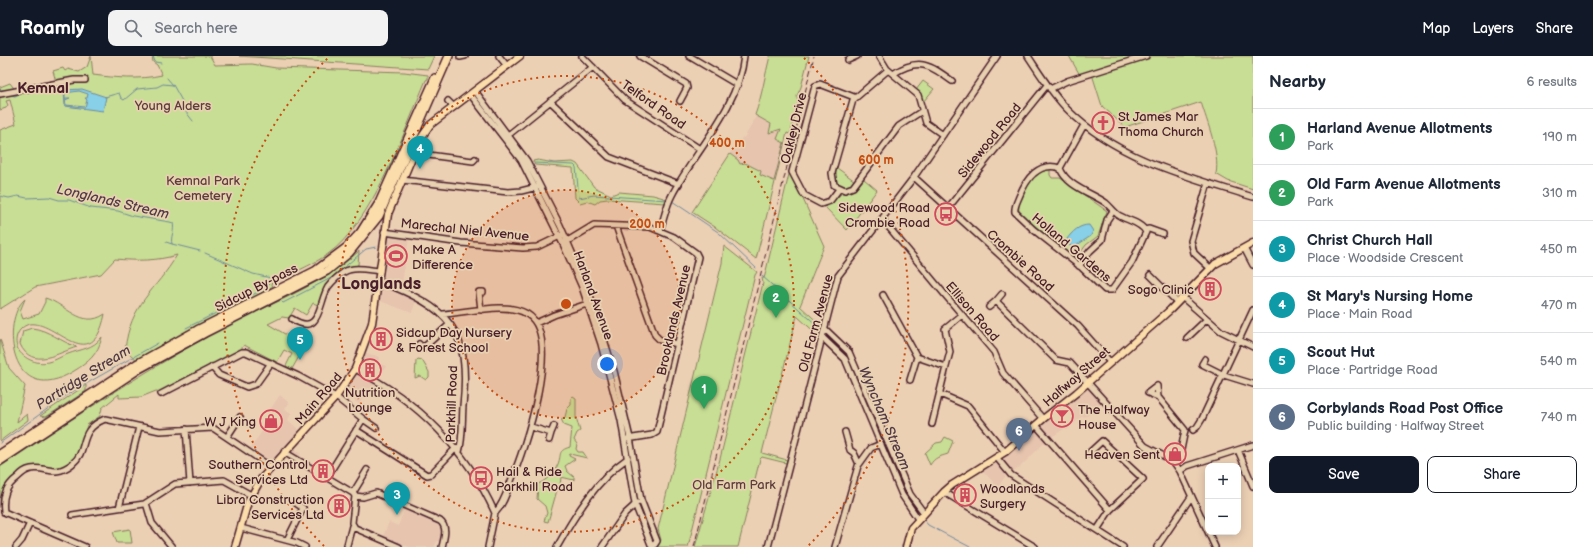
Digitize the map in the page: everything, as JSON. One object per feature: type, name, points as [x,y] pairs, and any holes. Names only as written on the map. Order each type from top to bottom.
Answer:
[{"type":"highway","name":"Sidcup By-pass","points":[[0,454],[138,363],[204,326],[314,271],[347,247],[364,228],[379,203],[444,56]]},
{"type":"highway","name":"Sidcup By-pass","points":[[0,461],[139,369],[205,333],[327,271],[350,253],[379,216],[449,56]]},
{"type":"main road","name":"Main Road","points":[[234,547],[251,495],[261,478],[336,397],[355,369],[372,323],[379,281],[384,232],[388,214],[424,132],[439,118],[520,56]]},
{"type":"main road","name":"Halfway Street","points":[[907,546],[911,528],[944,492],[963,478],[1005,452],[1088,382],[1177,302],[1210,268],[1253,243]]},
{"type":"street","points":[[499,56],[508,66]]},
{"type":"street","name":"Telford Road","points":[[582,56],[592,68],[625,100],[700,149]]},
{"type":"street","points":[[640,56],[686,84],[687,88],[680,101]]},
{"type":"street","points":[[689,56],[738,85]]},
{"type":"street","points":[[660,230],[671,197],[725,111],[738,85],[744,56]]},
{"type":"street","points":[[848,60],[857,56]]},
{"type":"street","points":[[878,56],[888,70],[918,95],[926,123],[943,135]]},
{"type":"street","name":"Old Farm Avenue","points":[[768,547],[840,273],[914,177],[997,56]]},
{"type":"street","points":[[1028,56],[1049,87],[1068,110],[1084,125],[1114,144],[1144,159],[1208,183],[1253,197]]},
{"type":"street","points":[[1049,87],[1146,56]]},
{"type":"street","points":[[893,74],[925,64],[952,81]]},
{"type":"street","points":[[506,136],[592,68]]},
{"type":"street","points":[[839,189],[833,183],[832,173],[854,98],[888,70]]},
{"type":"street","points":[[0,94],[74,80],[85,80]]},
{"type":"street","name":"Oakley Drive","points":[[854,98],[820,84],[815,86],[792,172],[804,195],[821,204],[830,201],[839,189],[848,190],[853,187],[899,126],[922,111]]},
{"type":"street","name":"Sidewood Road","points":[[948,208],[1049,87]]},
{"type":"street","name":"Harland Avenue","points":[[473,93],[506,136],[524,155],[538,187],[566,242],[591,303],[614,371],[628,439],[633,455],[641,500],[656,538],[656,543],[652,547],[635,504],[627,459],[628,439]]},
{"type":"street","points":[[448,101],[454,107]]},
{"type":"street","points":[[550,101],[609,157],[679,184]]},
{"type":"street","points":[[1084,125],[1060,168],[1062,173],[1070,180],[1107,203],[1113,211],[1145,230],[1149,229],[1163,234]]},
{"type":"street","points":[[414,153],[473,161],[475,160]]},
{"type":"street","name":"Holland Gardens","points":[[1060,168],[1054,166],[1036,171],[1023,187],[1015,212],[1105,290],[1112,290],[1132,262],[1145,234],[1145,230]]},
{"type":"street","name":"Crombie Road","points":[[914,177],[1078,326],[1110,362]]},
{"type":"street","points":[[402,180],[508,192],[538,187]]},
{"type":"street","points":[[1208,183],[1204,201],[1191,241],[1194,253],[1210,268]]},
{"type":"street","points":[[1079,266],[1090,251],[1102,240],[1107,220],[1113,211]]},
{"type":"street","name":"Ellison Road","points":[[882,219],[994,352],[1003,373],[1043,419]]},
{"type":"street","points":[[616,226],[655,335],[660,340],[678,344]]},
{"type":"street","name":"Brooklands Avenue","points":[[566,242],[590,227],[650,227],[660,230],[696,253],[698,257],[657,432],[652,435],[628,439]]},
{"type":"street","name":"Marechal Niel Avenue","points":[[384,232],[462,243],[523,248],[540,246],[562,235]]},
{"type":"street","points":[[1244,248],[1253,265]]},
{"type":"street","points":[[292,319],[300,324],[311,324],[318,317],[328,287],[345,271],[356,269],[380,271]]},
{"type":"street","points":[[1150,275],[1177,302]]},
{"type":"street","name":"Parkhill Road","points":[[379,281],[414,295],[443,314],[460,343],[465,370],[465,387],[457,450]]},
{"type":"street","points":[[479,292],[481,310]]},
{"type":"street","points":[[990,307],[1002,294]]},
{"type":"street","points":[[883,295],[917,357],[946,367]]},
{"type":"street","points":[[1182,297],[1220,331],[1253,347]]},
{"type":"street","points":[[996,301],[1056,360],[1070,363],[1145,446],[1175,464],[1180,471],[1215,547]]},
{"type":"street","points":[[536,323],[554,315],[591,303]]},
{"type":"street","points":[[443,314],[503,308],[516,310],[528,314],[536,323],[542,340],[538,397],[531,427],[519,463],[502,503],[495,513],[488,547]]},
{"type":"street","points":[[1193,430],[1197,427],[1224,375],[1253,310]]},
{"type":"street","points":[[932,424],[950,352],[945,329],[962,315]]},
{"type":"street","points":[[1187,338],[1206,320]]},
{"type":"street","points":[[419,344],[423,348],[450,324]]},
{"type":"street","points":[[825,329],[849,352],[910,494],[924,513]]},
{"type":"street","points":[[823,338],[845,359],[902,495],[918,519]]},
{"type":"street","points":[[161,394],[242,352],[246,352],[272,363],[336,397],[376,428]]},
{"type":"street","points":[[910,380],[917,357]]},
{"type":"street","points":[[212,367],[219,375],[247,387],[256,384],[272,363]]},
{"type":"street","points":[[1202,363],[1224,375],[1253,384]]},
{"type":"street","points":[[355,369],[401,397],[424,415],[457,450],[495,513]]},
{"type":"street","points":[[940,394],[968,406],[1005,452]]},
{"type":"street","points":[[1158,397],[1185,430],[1180,455],[1175,464]]},
{"type":"street","points":[[227,437],[240,417]]},
{"type":"street","points":[[85,547],[30,523],[2,513],[5,490],[10,483],[26,470],[30,469],[56,472],[68,467],[80,454],[86,434],[100,421],[110,419],[160,431],[213,428],[271,467]]},
{"type":"street","points":[[327,477],[363,419]]},
{"type":"street","points":[[1036,425],[1110,510]]},
{"type":"street","points":[[549,440],[554,426]]},
{"type":"street","points":[[119,508],[139,427]]},
{"type":"street","points":[[531,427],[551,434]]},
{"type":"street","points":[[186,429],[190,483]]},
{"type":"street","points":[[356,430],[427,475],[431,474],[457,450]]},
{"type":"street","points":[[845,432],[847,451],[854,453],[859,464]]},
{"type":"street","points":[[1089,453],[1102,441],[1142,478],[1142,481],[1110,510],[1097,530]]},
{"type":"street","points":[[835,547],[859,464],[871,448],[881,444]]},
{"type":"street","points":[[1180,471],[1187,466],[1253,445]]},
{"type":"street","points":[[1238,450],[1253,486]]},
{"type":"street","points":[[284,452],[327,477],[354,495],[378,494],[440,521],[445,530],[442,547]]},
{"type":"street","points":[[557,547],[583,504],[611,473],[633,455]]},
{"type":"street","points":[[997,458],[1011,475],[1123,547]]},
{"type":"street","points":[[347,545],[352,526],[354,495],[367,470]]},
{"type":"street","points":[[72,515],[146,503],[172,485],[224,480],[251,495]]},
{"type":"street","points":[[944,492],[1035,547]]},
{"type":"street","points":[[1157,547],[1191,497]]},
{"type":"street","points":[[602,547],[625,514],[641,500]]},
{"type":"street","points":[[146,503],[152,523],[172,547]]},
{"type":"street","points":[[287,540],[305,509],[296,504]]},
{"type":"street","points":[[16,547],[22,540],[30,523]]},
{"type":"street","points":[[352,526],[399,547]]},
{"type":"street","points":[[241,528],[287,540],[305,547]]},
{"type":"shaded area","points":[[770,56],[787,132],[756,259],[715,227],[692,212],[737,142],[740,142],[742,137],[744,138],[756,116]]},
{"type":"shaded area","points":[[389,235],[409,238],[401,290],[417,297],[412,313],[380,301]]},
{"type":"shaded area","points":[[366,353],[380,357],[377,363],[386,366],[365,399],[363,398],[359,404],[344,393],[358,371]]},
{"type":"shaded area","points":[[1090,386],[1104,402],[1087,416],[1081,417],[1067,430],[1065,428],[1047,440],[1020,467],[1006,475],[998,487],[982,470],[997,461]]},
{"type":"shaded area","points":[[280,395],[289,403],[285,409],[291,413],[288,420],[300,431],[289,443],[301,454],[297,459],[282,450],[271,462],[251,447],[263,430],[258,427]]},
{"type":"shaded area","points":[[405,509],[441,526],[439,542],[437,541],[434,547],[409,547],[383,536],[389,522],[398,526]]},
{"type":"green space","points":[[91,56],[93,75],[119,78],[145,78],[162,75],[157,65],[153,62],[152,56],[210,56],[215,65],[252,64],[276,68],[404,72],[428,75],[428,79],[426,80],[386,174],[373,199],[359,221],[344,240],[328,254],[315,262],[271,283],[273,286],[258,295],[137,360],[125,350],[132,320],[145,298],[177,255],[146,260],[115,259],[101,274],[35,287],[0,309],[0,130],[16,124],[10,100],[6,101],[8,105],[6,108],[0,110],[0,87],[10,83],[16,91],[56,82],[53,71],[63,68],[65,71],[68,69],[79,72],[87,67]]},
{"type":"green space","points":[[239,56],[434,56],[428,69]]},
{"type":"green space","points":[[770,56],[809,56],[801,87],[797,96],[798,103],[791,132],[790,134],[787,133],[756,259],[715,227],[692,212],[730,154],[738,160],[740,164],[745,163],[761,171],[760,175],[774,181],[784,143],[777,139],[781,129],[769,133],[771,124],[755,115],[762,93]]},
{"type":"green space","points":[[1069,56],[1253,56],[1253,189],[1228,181],[1216,174],[1217,166],[1215,147],[1201,102],[1125,127],[1102,106],[1091,71],[1080,75]]},
{"type":"green space","points":[[923,81],[934,89],[923,102],[921,95],[916,90]]},
{"type":"green space","points":[[538,160],[554,163],[573,162],[577,164],[594,187],[611,195],[619,192],[653,195],[667,199],[665,203],[608,199],[600,200],[595,204],[587,201],[580,203],[575,198],[573,168],[535,165],[533,161]]},
{"type":"green space","points":[[837,168],[855,181],[851,185],[847,186],[838,184],[835,178]]},
{"type":"green space","points":[[1050,168],[1050,175],[1052,178],[1060,178],[1107,211],[1098,236],[1086,245],[1076,259],[1019,213],[1020,199],[1027,185],[1037,174]]},
{"type":"green space","name":"Old Farm Park","points":[[790,170],[824,246],[800,306],[822,326],[819,336],[797,316],[762,453],[787,460],[786,463],[762,457],[760,459],[738,547],[695,547],[720,459],[763,283],[762,278],[764,278],[765,275]]},
{"type":"green space","points":[[864,179],[877,190],[847,230],[825,207],[842,193],[850,192],[857,188]]},
{"type":"green space","points":[[724,246],[757,272],[755,275],[688,547],[658,547],[661,540],[658,529],[722,263]]},
{"type":"green space","points":[[359,251],[358,265],[343,271],[332,280],[324,291],[318,305],[313,303],[306,315],[295,308],[289,318],[282,317],[268,324],[305,346],[292,369],[286,366],[292,354],[284,350],[277,362],[244,345],[241,349],[162,392],[156,391],[141,397],[119,398],[119,394],[102,408],[100,416],[87,425],[80,450],[73,461],[60,469],[27,468],[7,483],[1,508],[0,507],[0,467],[130,382],[210,335],[325,277]]},
{"type":"green space","points":[[45,298],[53,301],[81,318],[97,318],[105,314],[98,334],[89,343],[78,343],[42,326],[30,324],[20,330],[16,340],[19,351],[30,360],[44,363],[95,344],[102,337],[98,348],[92,357],[74,371],[52,380],[36,380],[24,371],[16,358],[13,342],[13,325],[17,310],[25,299],[20,311],[23,319],[39,314],[45,302]]},
{"type":"green space","points":[[32,328],[44,331],[77,347],[46,358],[31,357],[25,352],[20,344],[23,331]]},
{"type":"green space","points":[[828,335],[846,351],[884,437],[880,437],[845,356],[828,339]]},
{"type":"green space","points":[[0,339],[9,368],[25,386],[17,422],[27,414],[28,420],[0,441]]},
{"type":"green space","points":[[418,359],[422,360],[429,372],[429,377],[426,380],[420,376],[415,378],[416,361]]},
{"type":"green space","points":[[86,385],[86,391],[46,417],[40,416]]},
{"type":"green space","points":[[573,396],[576,398],[576,417],[580,431],[577,433],[574,440],[577,444],[576,449],[578,452],[583,452],[587,458],[570,454],[569,456],[575,459],[565,466],[567,471],[574,477],[574,480],[561,477],[560,487],[557,490],[548,522],[544,521],[547,513],[545,506],[537,499],[538,484],[544,481],[552,473],[557,467],[563,450],[570,447],[572,428],[564,425],[561,419],[565,417],[567,409],[571,405],[571,398]]},
{"type":"green space","points":[[945,437],[953,441],[948,454],[936,459],[930,465],[925,453],[936,443],[942,442]]},
{"type":"green space","points":[[885,438],[916,508],[915,511],[905,494],[893,467],[882,439]]},
{"type":"green space","points":[[130,529],[132,543],[117,543],[113,532]]},
{"type":"water","points":[[82,89],[106,97],[103,111],[65,106],[64,90]],"holes":[[[79,91],[88,94],[87,98],[85,98],[87,100],[85,107],[66,105],[65,100],[70,98],[65,98],[65,93]]]},
{"type":"water","points":[[1089,225],[1093,231],[1091,236],[1074,247],[1068,245],[1067,239],[1074,231],[1082,226]]},
{"type":"waterway","points":[[153,56],[155,62],[161,63]]},
{"type":"waterway","name":"Wyncham Stream","points":[[167,78],[173,85]]},
{"type":"waterway","name":"Wyncham Stream","points":[[105,97],[119,93],[121,98],[124,100],[137,89],[157,87],[163,84],[173,85],[182,101],[182,107],[193,121]]},
{"type":"waterway","name":"Wyncham Stream","points":[[37,89],[43,92],[47,90],[63,91]]},
{"type":"waterway","name":"Wyncham Stream","points":[[11,95],[15,96],[23,92]]},
{"type":"waterway","name":"Wyncham Stream","points":[[535,163],[574,165],[576,167],[579,198],[594,195],[667,200]]},
{"type":"waterway","name":"Longlands Stream","points":[[0,196],[9,198],[18,196],[27,198],[49,197],[59,200],[69,200],[91,208],[118,211],[133,216],[170,222],[173,223],[172,244],[200,251]]},
{"type":"waterway","name":"Wyncham Stream","points":[[672,201],[718,232],[756,268]]},
{"type":"waterway","name":"Longlands Stream","points":[[166,242],[172,244]]},
{"type":"waterway","name":"Longlands Stream","points":[[282,302],[283,303],[331,278],[366,249],[376,247]]},
{"type":"waterway","name":"Longlands Stream","points":[[205,253],[253,274],[271,278]]},
{"type":"waterway","name":"Wyncham Stream","points":[[762,276],[819,327]]},
{"type":"waterway","name":"Partridge Stream","points":[[186,328],[264,289],[268,285],[269,280],[273,279]]},
{"type":"waterway","name":"Wyncham Stream","points":[[828,336],[848,357],[906,493],[917,512]]},
{"type":"waterway","name":"Partridge Stream","points":[[0,443],[68,394],[158,343]]},
{"type":"waterway","name":"Wyncham Stream","points":[[924,520],[928,525],[970,547]]},
{"type":"railway","points":[[694,547],[814,56]]},
{"type":"place","name":"St James Mar Thoma Church","points":[[1103,123]]},
{"type":"place","name":"St Mary's Nursing Home","points":[[420,169]]},
{"type":"place","name":"Sidewood Road Crombie Road","points":[[946,214]]},
{"type":"place","name":"Make A Difference","points":[[396,256]]},
{"type":"place","name":"Sogo Clinic","points":[[1210,289]]},
{"type":"place","name":"Old Farm Avenue Allotments","points":[[776,318]]},
{"type":"place","name":"Sidcup Day Nursery & Forest School","points":[[381,339]]},
{"type":"place","name":"Scout Hut","points":[[300,360]]},
{"type":"place","name":"Nutrition Lounge","points":[[370,370]]},
{"type":"place","name":"Harland Avenue Allotments","points":[[704,409]]},
{"type":"place","name":"The Halfway House","points":[[1062,416]]},
{"type":"place","name":"W J King","points":[[271,421]]},
{"type":"place","name":"Corbylands Road Post Office","points":[[1019,451]]},
{"type":"place","name":"Heaven Sent","points":[[1175,454]]},
{"type":"place","name":"Southern Control Services Ltd","points":[[323,471]]},
{"type":"place","name":"Hail & Ride Parkhill Road","points":[[481,478]]},
{"type":"place","name":"Woodlands Surgery","points":[[965,495]]},
{"type":"place","name":"Libra Construction Services Ltd","points":[[339,506]]},
{"type":"place","name":"Christ Church Hall","points":[[397,515]]},
{"type":"district","name":"Kemnal","points":[[43,88]]},
{"type":"district","name":"Longlands","points":[[381,283]]},
{"type":"park label","name":"Young Alders","points":[[173,105]]},
{"type":"park label","name":"Kemnal Park Cemetery","points":[[203,188]]}]
